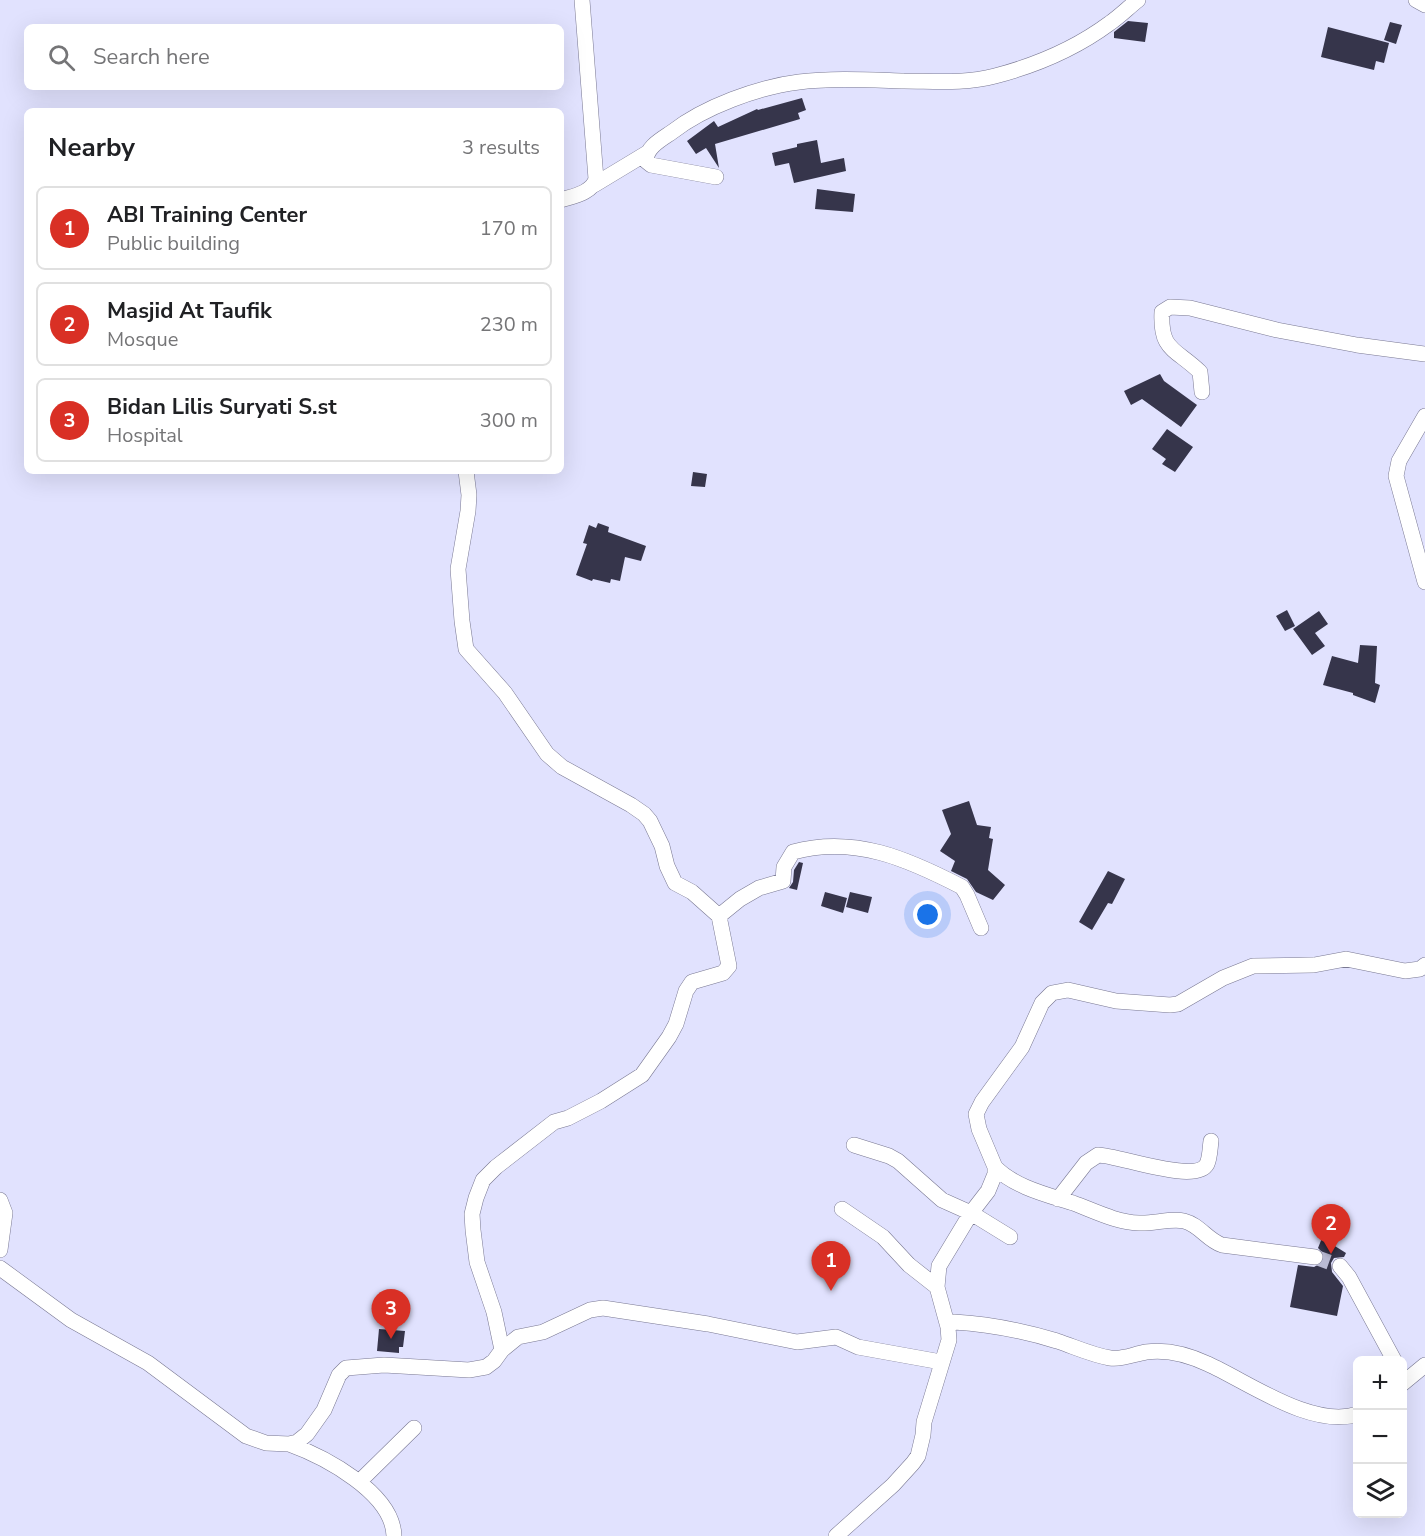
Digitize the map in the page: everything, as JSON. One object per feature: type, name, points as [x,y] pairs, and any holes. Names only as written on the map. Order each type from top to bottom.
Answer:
[{"type":"street","points":[[582,0],[596,165],[594,185]]},
{"type":"street","points":[[716,177],[651,165],[646,161],[647,153],[650,148],[688,120],[742,96],[797,82],[968,81],[993,77],[1036,64],[1067,50],[1093,34],[1112,22],[1138,0]]},
{"type":"street","points":[[1416,0],[1425,5]]},
{"type":"street","points":[[564,199],[587,191],[647,153]]},
{"type":"street","points":[[1202,392],[1200,372],[1168,346],[1163,336],[1162,312],[1170,307],[1190,308],[1255,325],[1357,345],[1425,354]]},
{"type":"street","points":[[1425,416],[1399,461],[1396,476],[1425,582]]},
{"type":"street","points":[[466,474],[468,511],[458,569],[466,649],[505,693],[556,762],[644,813],[662,846],[667,866],[675,883],[692,892],[719,916],[729,966],[723,973],[692,982],[686,991],[682,1008],[669,1037],[642,1075],[602,1101],[568,1118],[554,1122],[496,1167],[483,1180],[472,1214],[472,1230],[477,1262],[494,1312],[502,1350]]},
{"type":"street","points":[[719,916],[740,899],[759,888],[783,881],[784,867],[793,852],[812,847],[863,847],[888,853],[962,887],[981,928]]},
{"type":"street","points":[[836,1536],[893,1485],[918,1456],[924,1422],[947,1347],[948,1327],[937,1287],[938,1274],[943,1258],[993,1182],[995,1167],[979,1129],[976,1114],[982,1102],[1022,1047],[1047,996],[1056,991],[1068,990],[1116,1001],[1170,1005],[1178,1004],[1222,978],[1253,966],[1314,965],[1346,958],[1404,971],[1425,966]]},
{"type":"street","points":[[1058,1199],[1086,1163],[1098,1155],[1146,1166],[1197,1171],[1203,1169],[1208,1163],[1211,1141]]},
{"type":"street","points":[[854,1145],[898,1161],[942,1200],[971,1213],[1010,1237]]},
{"type":"street","points":[[995,1167],[1038,1192],[1120,1220],[1139,1223],[1180,1220],[1189,1222],[1215,1243],[1222,1245],[1315,1257]]},
{"type":"street","points":[[0,1200],[5,1212],[0,1250]]},
{"type":"street","points":[[842,1209],[883,1237],[909,1265],[937,1287]]},
{"type":"street","points":[[1340,1266],[1349,1277],[1393,1356]]},
{"type":"street","points":[[0,1268],[71,1320],[148,1363],[246,1436],[266,1443],[289,1444],[308,1451],[359,1482],[386,1510],[391,1519],[394,1536]]},
{"type":"street","points":[[289,1444],[302,1438],[312,1428],[329,1401],[339,1375],[346,1368],[384,1365],[476,1370],[490,1364],[518,1337],[554,1328],[591,1310],[603,1308],[687,1320],[797,1342],[836,1337],[858,1347],[941,1362]]},
{"type":"street","points":[[948,1327],[954,1322],[991,1326],[1054,1340],[1111,1358],[1149,1352],[1171,1352],[1208,1364],[1263,1392],[1311,1412],[1324,1416],[1353,1415]]},
{"type":"street","points":[[1407,1378],[1425,1365]]},
{"type":"street","points":[[359,1482],[414,1428]]},
{"type":"building","points":[[1128,21],[1148,23],[1145,42],[1114,38],[1114,32]]},
{"type":"building","points":[[1390,22],[1402,25],[1396,44],[1384,40]]},
{"type":"building","points":[[1328,27],[1389,43],[1384,63],[1376,61],[1374,70],[1321,57]]},
{"type":"building","points":[[802,98],[806,110],[798,113],[800,119],[715,144],[719,168],[706,148],[696,154],[687,141],[714,121],[718,127],[757,109]]},
{"type":"building","points":[[817,140],[821,163],[844,158],[846,171],[794,183],[789,163],[775,166],[772,153]]},
{"type":"building","points":[[817,189],[855,194],[853,212],[815,209]]},
{"type":"building","points":[[1160,374],[1164,381],[1197,405],[1181,427],[1142,399],[1131,405],[1124,391]]},
{"type":"building","points":[[1167,429],[1193,447],[1175,472],[1162,464],[1166,459],[1152,449]]},
{"type":"building","points":[[693,472],[707,474],[705,487],[691,486]]},
{"type":"building","points":[[598,523],[609,527],[608,532],[646,546],[641,561],[625,557],[620,581],[611,579],[610,583],[593,579],[592,581],[576,575],[587,544],[583,543],[589,525],[596,528]]},
{"type":"building","points":[[1287,610],[1295,626],[1285,631],[1276,616]]},
{"type":"building","points":[[1319,611],[1328,624],[1315,633],[1325,646],[1312,655],[1293,629]]},
{"type":"building","points":[[1360,645],[1377,646],[1375,683],[1380,685],[1375,703],[1353,695],[1353,693],[1323,685],[1332,656],[1358,663]]},
{"type":"building","points":[[969,801],[977,825],[991,827],[989,838],[993,839],[988,870],[1005,885],[993,900],[976,892],[967,879],[951,871],[955,861],[940,851],[951,834],[942,810]]},
{"type":"building","points":[[799,862],[803,863],[797,890],[789,888]]},
{"type":"building","points":[[1108,871],[1125,879],[1112,904],[1108,903],[1092,930],[1079,922]]},
{"type":"building","points":[[825,892],[847,898],[843,913],[821,906]]},
{"type":"building","points":[[850,892],[872,897],[868,913],[846,907]]},
{"type":"building","points":[[1322,1238],[1346,1253],[1344,1257],[1334,1258],[1331,1263],[1332,1272],[1343,1286],[1337,1316],[1290,1307],[1298,1265],[1314,1267],[1323,1262],[1324,1254],[1318,1248]]},
{"type":"building","points":[[379,1329],[405,1331],[403,1347],[399,1347],[399,1353],[377,1351]]},
{"type":"tunnel","points":[[1315,1257],[1340,1266]]},
{"type":"place","name":"Masjid At Taufik","points":[[1331,1254]]},
{"type":"place","name":"ABI Training Center","points":[[831,1291]]},
{"type":"place","name":"Bidan Lilis Suryati S.st","points":[[391,1339]]}]
